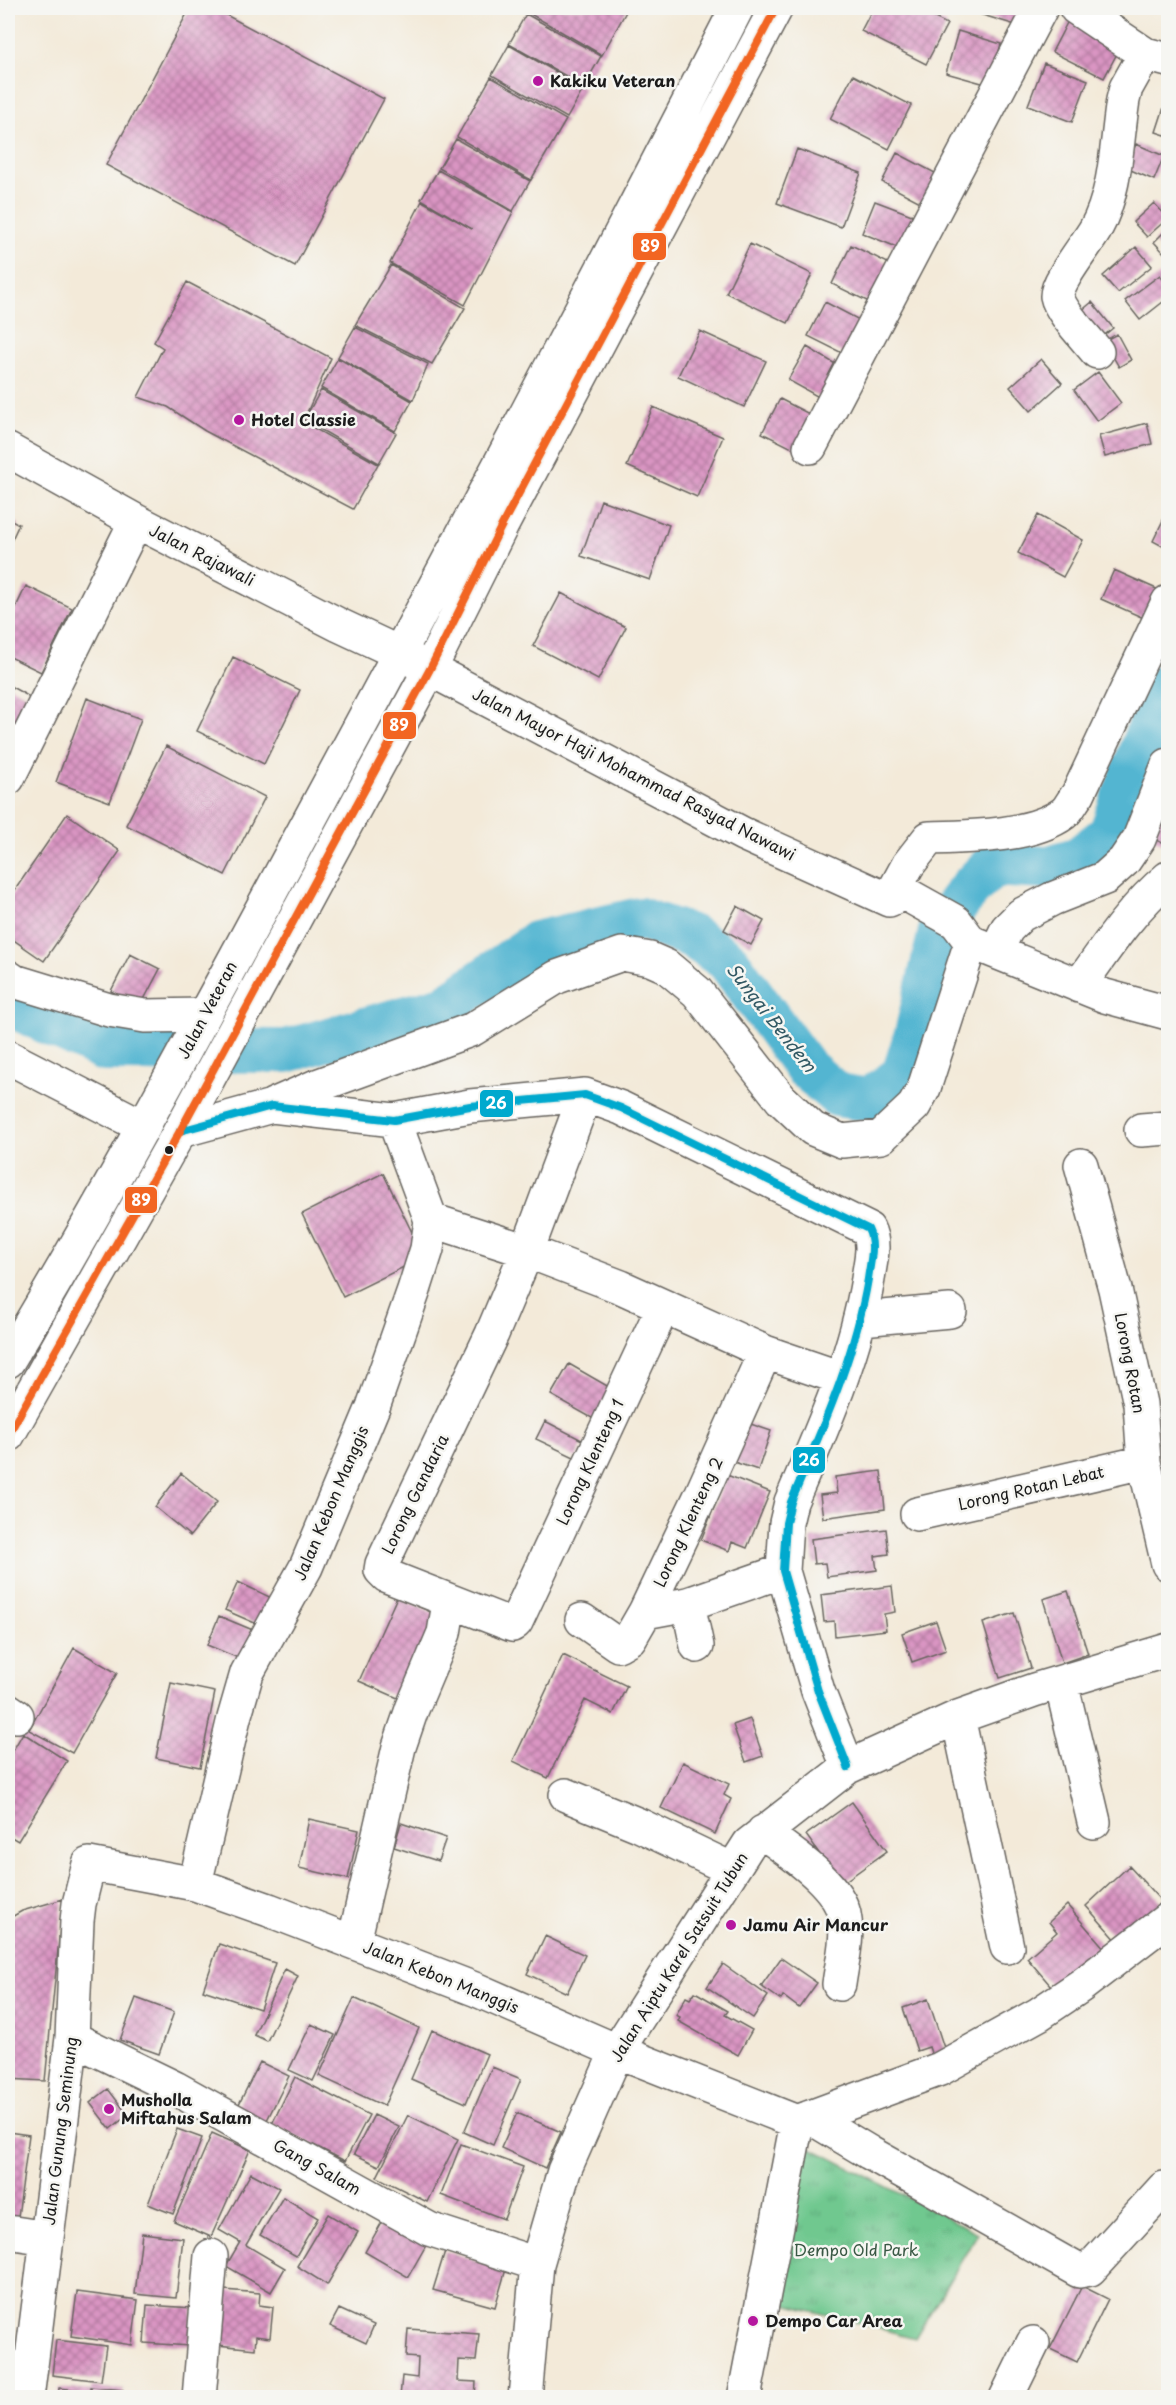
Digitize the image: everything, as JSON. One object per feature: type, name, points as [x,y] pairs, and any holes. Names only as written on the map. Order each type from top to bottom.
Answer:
[{"type":"main road","name":"Jalan Veteran","points":[[8,1361],[89,1226],[201,1022],[399,654],[666,147],[736,8]]},
{"type":"main road","name":"Jalan Veteran","points":[[185,1120],[430,669],[507,515],[776,8]]},
{"type":"main road","points":[[810,447],[1041,8]]},
{"type":"main road","points":[[1076,8],[1157,57],[1126,88],[1113,182],[1097,227],[1058,285],[1056,295],[1060,305],[1097,352]]},
{"type":"main road","name":"Jalan Rajawali","points":[[8,450],[136,521],[399,654]]},
{"type":"main road","points":[[8,778],[136,521]]},
{"type":"main road","points":[[896,897],[908,865],[929,838],[983,837],[1035,827],[1064,813],[1078,794],[1168,602]]},
{"type":"main road","name":"Jalan Mayor Haji Mohammad Rasyad Nawawi","points":[[399,654],[743,834],[896,897],[974,939]]},
{"type":"main road","points":[[974,939],[1007,929],[1021,915],[1105,878],[1124,861],[1139,839],[1168,765]]},
{"type":"main road","points":[[1079,986],[1114,936],[1153,891],[1168,878]]},
{"type":"main road","points":[[974,939],[1105,996],[1168,1012]]},
{"type":"main road","points":[[8,1435],[185,1120],[272,1106],[314,1087],[473,1029],[557,977],[622,954],[650,959],[666,966],[697,992],[781,1099],[813,1129],[842,1141],[881,1137],[914,1106],[924,1088],[974,939]]},
{"type":"main road","points":[[8,977],[109,1010],[201,1022]]},
{"type":"main road","points":[[8,1057],[149,1118]]},
{"type":"main road","points":[[272,1106],[394,1120],[470,1106],[585,1095],[621,1108],[868,1229],[872,1236],[873,1248],[861,1319],[841,1378],[791,1502],[786,1523],[783,1571],[818,1691],[848,1767]]},
{"type":"main road","name":"Lorong Gandaria","points":[[517,1618],[512,1625],[387,1576],[381,1570],[492,1334],[527,1251],[585,1095]]},
{"type":"main road","name":"Jalan Kebon Manggis","points":[[195,1884],[234,1718],[247,1673],[306,1568],[373,1407],[427,1249],[431,1220],[394,1120]]},
{"type":"main road","name":"Lorong Rotan","points":[[1081,1165],[1115,1289],[1140,1404],[1144,1462],[1168,1564]]},
{"type":"main road","points":[[431,1220],[527,1251],[621,1287],[765,1352],[841,1378]]},
{"type":"main road","name":"Lorong Klenteng 1","points":[[517,1618],[663,1307]]},
{"type":"main road","points":[[861,1319],[950,1311]]},
{"type":"main road","name":"Lorong Klenteng 2","points":[[582,1620],[618,1644],[630,1638],[645,1612],[701,1495],[765,1352]]},
{"type":"main road","name":"Lorong Rotan Lebat","points":[[917,1514],[1144,1462]]},
{"type":"main road","points":[[645,1612],[688,1604],[783,1571]]},
{"type":"main road","points":[[354,1942],[399,1748],[444,1633],[447,1615],[454,1603]]},
{"type":"main road","points":[[688,1604],[697,1646]]},
{"type":"main road","name":"Jalan Aiptu Karel Satsuit Tubun","points":[[525,2397],[537,2264],[564,2171],[617,2051],[749,1844],[848,1767],[958,1717],[1061,1682],[1168,1650]]},
{"type":"main road","points":[[1061,1682],[1094,1822]]},
{"type":"main road","points":[[958,1717],[1007,1947]]},
{"type":"main road","points":[[566,1795],[639,1825],[731,1869]]},
{"type":"main road","points":[[763,1832],[828,1884],[838,1901],[844,1915],[839,1984]]},
{"type":"main road","name":"Jalan Kebon Manggis","points":[[90,1864],[195,1884],[477,1990],[617,2051],[803,2119],[870,2153],[1079,2271],[1090,2269],[1167,2187]]},
{"type":"main road","name":"Jalan Gunung Seminung","points":[[27,2397],[72,2038],[79,1904],[90,1864]]},
{"type":"main road","points":[[744,2397],[803,2119],[940,2069],[1039,2014],[1082,1985],[1168,1919]]},
{"type":"main road","name":"Gang Salam","points":[[72,2038],[175,2088],[429,2229],[537,2264]]},
{"type":"main road","points":[[8,2232],[46,2238]]},
{"type":"main road","points":[[199,2397],[211,2256]]},
{"type":"main road","points":[[1006,2397],[1034,2343]]},
{"type":"green space","name":"Dempo Old Park","points":[[805,2145],[978,2233],[915,2338],[774,2301]]},
{"type":"building","points":[[190,8],[213,8],[384,99],[295,266],[106,165]]},
{"type":"building","points":[[530,8],[628,8],[602,55],[527,12]]},
{"type":"building","points":[[873,8],[915,8],[947,24],[926,64],[861,31]]},
{"type":"building","points":[[978,8],[1025,8],[1019,26],[976,13]]},
{"type":"building","points":[[1104,8],[1117,8],[1115,13]]},
{"type":"building","points":[[526,14],[601,56],[584,86],[509,44]]},
{"type":"building","points":[[1070,17],[1122,44],[1104,78],[1052,52]]},
{"type":"building","points":[[958,31],[1001,44],[989,85],[946,73]]},
{"type":"building","name":"Kakiku Veteran","points":[[509,45],[584,88],[567,118],[492,75]]},
{"type":"building","points":[[1044,63],[1088,80],[1072,122],[1028,105]]},
{"type":"building","points":[[853,75],[911,105],[889,149],[830,119]]},
{"type":"building","points":[[491,77],[566,120],[531,180],[457,137]]},
{"type":"building","points":[[1168,95],[1168,136],[1156,132]]},
{"type":"building","points":[[456,139],[530,181],[513,211],[439,168]]},
{"type":"building","points":[[1136,144],[1164,156],[1154,180],[1126,168]]},
{"type":"building","points":[[797,149],[861,173],[841,227],[777,203]]},
{"type":"building","points":[[897,153],[937,174],[922,203],[882,182]]},
{"type":"building","points":[[438,170],[513,212],[465,305],[390,263],[422,201],[472,229],[421,199]]},
{"type":"building","points":[[875,201],[917,217],[904,250],[862,233]]},
{"type":"building","points":[[1154,203],[1168,218],[1147,237],[1133,222]]},
{"type":"building","points":[[1168,228],[1168,251],[1165,254],[1154,242]]},
{"type":"building","points":[[750,244],[812,274],[788,323],[726,293]]},
{"type":"building","points":[[851,245],[890,264],[871,303],[832,284]]},
{"type":"building","points":[[1136,247],[1152,266],[1118,293],[1103,276]]},
{"type":"building","points":[[391,265],[465,308],[432,364],[355,325]]},
{"type":"building","points":[[1160,275],[1168,287],[1168,298],[1140,320],[1125,301]]},
{"type":"building","points":[[187,282],[331,358],[301,426],[303,422],[378,464],[353,509],[205,431],[168,407],[138,397],[163,348],[154,342]]},
{"type":"building","points":[[825,302],[867,324],[850,357],[808,336]]},
{"type":"building","points":[[1092,302],[1113,328],[1095,343],[1074,317]]},
{"type":"building","points":[[355,327],[428,364],[413,400],[338,357]]},
{"type":"building","points":[[700,331],[766,361],[744,407],[678,376]]},
{"type":"building","points":[[1117,334],[1131,360],[1119,367],[1104,341]]},
{"type":"building","points":[[807,347],[842,368],[824,400],[788,380]]},
{"type":"building","points":[[338,358],[412,401],[395,431],[321,388]]},
{"type":"building","points":[[1041,359],[1062,383],[1031,411],[1010,387]]},
{"type":"building","points":[[1098,372],[1121,403],[1097,421],[1074,390]]},
{"type":"building","points":[[321,390],[396,433],[379,463],[304,420]]},
{"type":"building","points":[[780,399],[819,419],[802,453],[762,433]]},
{"type":"building","points":[[653,407],[723,437],[697,497],[627,466]]},
{"type":"building","points":[[1147,423],[1152,444],[1105,457],[1099,436]]},
{"type":"building","points":[[601,500],[669,525],[650,580],[581,556]]},
{"type":"building","points":[[1166,514],[1168,515],[1168,549],[1153,541]]},
{"type":"building","points":[[1038,515],[1083,540],[1063,577],[1018,553]]},
{"type":"building","points":[[8,518],[19,524],[8,548]]},
{"type":"building","points":[[1114,570],[1161,591],[1148,620],[1101,599]]},
{"type":"building","points":[[26,586],[72,608],[41,672],[8,656],[8,624]]},
{"type":"building","points":[[561,593],[626,627],[598,680],[533,646]]},
{"type":"building","points":[[233,657],[300,690],[264,764],[197,731]]},
{"type":"building","points":[[8,685],[30,697],[8,742]]},
{"type":"building","points":[[87,698],[141,719],[110,802],[56,782]]},
{"type":"building","points":[[166,746],[265,797],[225,875],[126,825]]},
{"type":"building","points":[[1158,810],[1168,815],[1168,846],[1145,834]]},
{"type":"building","points":[[67,814],[120,851],[44,961],[8,936],[8,900]]},
{"type":"building","points":[[737,906],[764,921],[751,945],[724,930]]},
{"type":"building","points":[[130,954],[160,969],[140,1007],[111,991]]},
{"type":"building","points":[[383,1173],[424,1257],[343,1297],[302,1214]]},
{"type":"building","points":[[569,1364],[616,1391],[599,1422],[551,1395]]},
{"type":"building","points":[[545,1421],[584,1441],[576,1458],[536,1439]]},
{"type":"building","points":[[742,1421],[771,1431],[758,1470],[728,1460]]},
{"type":"building","points":[[881,1471],[885,1509],[823,1518],[820,1495],[837,1493],[835,1477]]},
{"type":"building","points":[[181,1473],[217,1502],[190,1536],[155,1507]]},
{"type":"building","points":[[727,1475],[770,1492],[747,1548],[732,1542],[729,1551],[701,1540]]},
{"type":"building","points":[[886,1529],[889,1554],[875,1556],[877,1570],[827,1577],[825,1563],[814,1564],[811,1539]]},
{"type":"building","points":[[238,1582],[278,1601],[266,1628],[225,1610]]},
{"type":"building","points":[[892,1586],[895,1612],[884,1614],[886,1630],[835,1636],[834,1621],[824,1622],[821,1595]]},
{"type":"building","points":[[1068,1591],[1088,1654],[1062,1663],[1043,1599]]},
{"type":"building","points":[[397,1597],[438,1615],[400,1699],[359,1681]]},
{"type":"building","points":[[1014,1613],[1031,1668],[1000,1678],[983,1623]]},
{"type":"building","points":[[219,1616],[260,1633],[248,1662],[207,1645]]},
{"type":"building","points":[[936,1621],[946,1650],[912,1662],[902,1633]]},
{"type":"building","points":[[74,1648],[117,1673],[72,1753],[29,1730]]},
{"type":"building","points":[[563,1655],[627,1686],[613,1714],[585,1700],[548,1778],[513,1761]]},
{"type":"building","points":[[171,1683],[215,1692],[200,1767],[156,1758]]},
{"type":"building","points":[[750,1719],[763,1756],[746,1762],[733,1725]]},
{"type":"building","points":[[23,1733],[67,1761],[18,1841],[8,1835],[8,1759]]},
{"type":"building","points":[[683,1762],[729,1784],[724,1795],[731,1799],[715,1834],[661,1808]]},
{"type":"building","points":[[852,1802],[887,1851],[841,1884],[806,1835]]},
{"type":"building","points":[[309,1819],[359,1830],[348,1879],[299,1868]]},
{"type":"building","points":[[401,1823],[446,1838],[438,1861],[394,1847]]},
{"type":"building","points":[[1129,1866],[1162,1902],[1118,1942],[1086,1906]]},
{"type":"building","points":[[63,1899],[45,2081],[8,2079],[8,1919],[22,1911]]},
{"type":"building","points":[[1067,1905],[1105,1949],[1056,1992],[1027,1958],[1057,1932],[1049,1922]]},
{"type":"building","points":[[545,1936],[585,1955],[567,1993],[527,1974]]},
{"type":"building","points":[[219,1944],[275,1963],[260,2009],[203,1990]]},
{"type":"building","points":[[781,1958],[817,1983],[799,2008],[783,1996],[781,2000],[761,1986]]},
{"type":"building","points":[[723,1964],[768,1996],[753,2018],[707,1987]]},
{"type":"building","points":[[285,1969],[298,1976],[267,2041],[254,2035]]},
{"type":"building","points":[[695,1992],[728,2011],[725,2015],[752,2030],[738,2055],[678,2021],[680,2017],[676,2015],[686,1997],[690,1999]]},
{"type":"building","points":[[136,1998],[174,2012],[159,2054],[120,2040]]},
{"type":"building","points":[[354,1998],[419,2028],[384,2106],[319,2076]]},
{"type":"building","points":[[928,1999],[946,2054],[933,2059],[929,2047],[917,2051],[903,2008]]},
{"type":"building","points":[[311,2024],[335,2035],[313,2081],[289,2070]]},
{"type":"building","points":[[432,2030],[487,2054],[466,2103],[411,2079]]},
{"type":"building","points":[[260,2062],[289,2076],[263,2128],[234,2114]]},
{"type":"building","points":[[492,2067],[521,2079],[493,2145],[464,2132]]},
{"type":"building","points":[[295,2077],[369,2115],[345,2161],[272,2124]]},
{"type":"building","name":"Musholla Miftahus Salam","points":[[108,2089],[128,2115],[110,2129],[90,2103]]},
{"type":"building","points":[[517,2113],[561,2132],[545,2168],[501,2148]]},
{"type":"building","points":[[374,2115],[399,2127],[379,2166],[354,2154]]},
{"type":"building","points":[[408,2115],[458,2139],[427,2202],[377,2177]]},
{"type":"building","points":[[177,2129],[202,2138],[173,2214],[148,2204]]},
{"type":"building","points":[[8,2132],[29,2135],[17,2224],[8,2222]]},
{"type":"building","points":[[212,2133],[250,2150],[211,2237],[174,2221]]},
{"type":"building","points":[[461,2144],[523,2167],[504,2219],[441,2195]]},
{"type":"building","points":[[251,2173],[279,2188],[246,2245],[285,2268],[271,2292],[226,2266],[240,2242],[219,2230]]},
{"type":"building","points":[[283,2197],[318,2218],[296,2256],[260,2235]]},
{"type":"building","points":[[328,2214],[358,2232],[327,2285],[297,2266]]},
{"type":"building","points":[[386,2215],[429,2240],[408,2277],[365,2252]]},
{"type":"building","points":[[142,2233],[183,2238],[176,2298],[135,2294]]},
{"type":"building","points":[[445,2251],[506,2269],[495,2307],[433,2290]]},
{"type":"building","points":[[1082,2286],[1108,2299],[1077,2362],[1050,2349]]},
{"type":"building","points":[[224,2290],[260,2293],[259,2305],[273,2307],[270,2338],[256,2336],[255,2349],[218,2345]]},
{"type":"building","points":[[77,2292],[138,2300],[132,2345],[71,2336]]},
{"type":"building","points":[[147,2305],[193,2308],[190,2346],[144,2343]]},
{"type":"building","points":[[339,2309],[374,2325],[366,2343],[330,2326]]},
{"type":"building","points":[[408,2329],[479,2334],[476,2361],[459,2360],[458,2381],[476,2382],[475,2397],[400,2397],[402,2376],[417,2378],[418,2358],[406,2357]]},
{"type":"building","points":[[56,2340],[106,2346],[101,2381],[52,2375]]},
{"type":"building","points":[[91,2387],[123,2390],[123,2397],[58,2397],[59,2388],[91,2391]]},
{"type":"waterway","name":"Sungai Bendem","points":[[8,1004],[104,1050],[286,1051],[444,1007],[536,943],[640,919],[691,936],[727,960],[805,1067],[837,1095],[869,1100],[903,1075],[916,1034],[941,927],[968,890],[992,865],[1046,868],[1079,858],[1110,834],[1151,721],[1168,684]]},
{"type":"transit line","name":"89","points":[[8,1435],[180,1131],[430,669],[502,525],[776,8]]},
{"type":"transit line","name":"26","points":[[180,1131],[272,1106],[394,1120],[470,1106],[585,1095],[621,1108],[868,1229],[872,1241],[872,1254],[862,1308],[846,1365],[791,1502],[786,1523],[783,1571],[818,1691],[848,1767]]},
{"type":"place","name":"Kakiku Veteran","points":[[538,81]]},
{"type":"place","name":"Hotel Classie","points":[[239,420]]},
{"type":"place","name":"Jamu Air Mancur","points":[[731,1925]]},
{"type":"place","name":"Musholla Miftahus Salam","points":[[109,2109]]},
{"type":"place","name":"Dempo Car Area","points":[[753,2321]]}]
